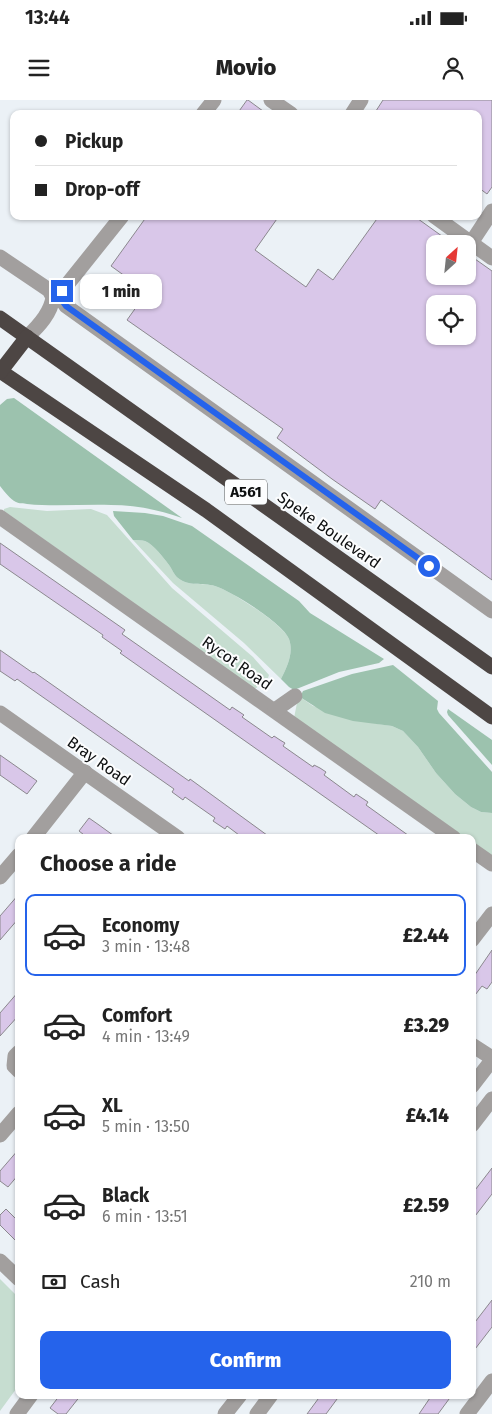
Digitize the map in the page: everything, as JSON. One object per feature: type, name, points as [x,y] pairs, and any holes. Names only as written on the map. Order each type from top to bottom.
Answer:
[{"type":"highway","name":"Speke Boulevard","points":[[0,318],[492,667]]},
{"type":"highway","name":"A561","points":[[27,337],[0,372],[206,510],[492,717]]},
{"type":"street","points":[[206,110],[214,100]]},
{"type":"street","points":[[271,100],[285,110]]},
{"type":"street","points":[[476,235],[492,211]]},
{"type":"street","points":[[27,337],[41,324],[52,303],[55,291],[118,220]]},
{"type":"street","points":[[439,220],[460,235]]},
{"type":"street","points":[[476,247],[492,258]]},
{"type":"street","points":[[0,257],[55,291],[66,306],[492,611]]},
{"type":"street","name":"Rycot Road","points":[[0,517],[448,834]]},
{"type":"street","points":[[275,710],[295,696]]},
{"type":"street","name":"Bray Road","points":[[0,713],[172,834]]},
{"type":"street","points":[[36,834],[85,772]]},
{"type":"street","points":[[476,853],[492,864]]},
{"type":"street","points":[[0,876],[15,859]]},
{"type":"street","points":[[476,935],[492,914]]},
{"type":"street","points":[[476,1048],[492,1059],[476,1081]]},
{"type":"street","points":[[476,1120],[492,1099]]},
{"type":"street","points":[[0,1135],[15,1118]]},
{"type":"street","points":[[0,1261],[15,1275]]},
{"type":"street","points":[[467,1414],[492,1381]]},
{"type":"street","points":[[17,1414],[28,1399]]},
{"type":"street","points":[[225,1414],[237,1399]]},
{"type":"street","points":[[256,1414],[268,1399]]},
{"type":"green space","points":[[14,398],[182,518],[156,510],[129,506],[38,505],[14,501],[0,486],[0,405],[7,399]]},
{"type":"green space","points":[[10,507],[47,511],[91,509],[107,515],[172,588],[253,657],[269,675],[268,678],[255,689],[4,511],[4,509]]},
{"type":"green space","points":[[113,511],[163,516],[192,526],[299,601],[310,613],[384,659],[379,663],[339,672],[294,690],[281,679],[289,660],[291,649],[285,632],[256,608],[223,589],[182,581],[175,575],[164,558],[152,545],[145,541],[133,540],[114,516]]},
{"type":"green space","points":[[133,540],[145,541],[152,545],[182,581],[223,589],[256,609],[277,625],[289,639],[291,649],[289,660],[281,679],[244,643],[173,583]]},
{"type":"green space","points":[[393,665],[438,701],[437,709],[439,713],[492,772],[492,813],[481,812],[471,807],[455,794],[403,731],[392,726],[353,721],[325,713],[300,697],[303,691],[352,674]]},
{"type":"green space","points":[[300,697],[313,706],[392,726],[403,731],[455,794],[471,807],[481,812],[492,813],[492,857],[476,845],[476,834],[460,834],[294,718]]},
{"type":"green space","points":[[448,709],[492,740],[492,765],[448,715]]},
{"type":"green space","points":[[0,1279],[15,1294],[15,1390],[0,1411]]},
{"type":"building","points":[[248,100],[262,110],[240,110]]},
{"type":"building","points":[[383,100],[492,100],[492,187],[487,194],[482,190],[482,110],[377,110]]},
{"type":"building","points":[[144,220],[276,220],[255,250],[306,287],[318,269],[333,280],[376,220],[420,220],[440,235],[426,235],[426,285],[476,285],[476,260],[492,271],[492,580],[381,500],[375,509],[332,479],[277,438],[283,429],[127,320],[147,292],[111,266]]},
{"type":"building","points":[[0,543],[125,630],[122,634],[230,710],[232,707],[244,715],[242,717],[272,738],[274,736],[285,743],[283,746],[313,767],[314,765],[326,772],[324,775],[354,797],[356,794],[368,802],[366,805],[406,834],[377,834],[120,653],[122,651],[102,637],[103,635],[0,564]]},
{"type":"building","points":[[0,650],[189,781],[190,779],[266,834],[238,834],[227,826],[225,829],[213,821],[215,818],[185,797],[183,800],[172,792],[174,789],[17,679],[15,681],[0,671]]},
{"type":"building","points":[[0,755],[37,781],[27,794],[0,775]]},
{"type":"building","points":[[89,818],[111,834],[83,834],[79,831]]},
{"type":"building","points":[[15,899],[15,923],[0,940],[0,916]]},
{"type":"building","points":[[492,950],[492,982],[487,989],[482,986],[476,994],[476,973]]},
{"type":"building","points":[[15,996],[15,1019],[0,1036],[0,1013]]},
{"type":"building","points":[[15,1154],[15,1179],[8,1187],[0,1181],[0,1171]]},
{"type":"building","points":[[492,1168],[492,1194],[476,1215],[476,1189]]},
{"type":"building","points":[[6,1209],[15,1218],[15,1240],[0,1225],[0,1215]]},
{"type":"building","points":[[492,1300],[492,1327],[476,1348],[476,1321]]},
{"type":"building","points":[[57,1399],[78,1399],[66,1414],[58,1414],[50,1408]]},
{"type":"building","points":[[318,1399],[337,1399],[326,1414],[307,1414]]},
{"type":"building","points":[[429,1399],[449,1399],[438,1414],[419,1414]]},
{"type":"route","points":[[62,291],[61,299],[66,306],[429,566]]}]
